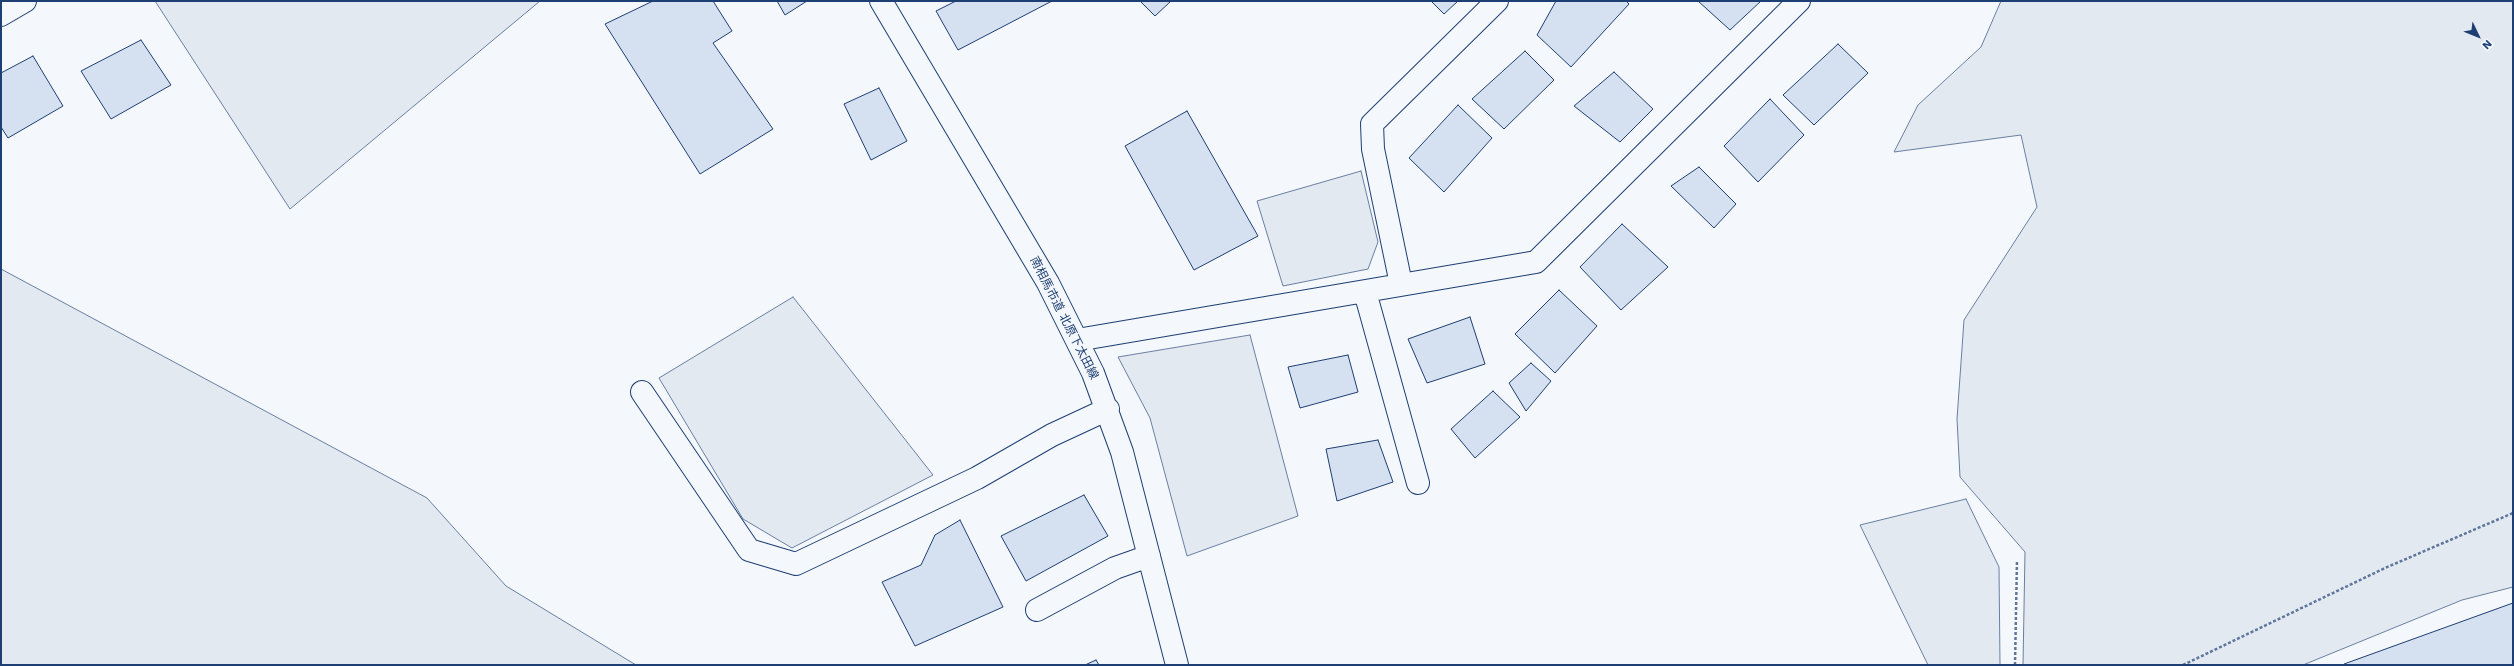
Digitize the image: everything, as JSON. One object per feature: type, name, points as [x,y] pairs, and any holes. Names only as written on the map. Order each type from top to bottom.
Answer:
[{"type":"street","points":[[1,15],[25,1]]},
{"type":"street","name":"南相馬市道 北原下太田線","points":[[881,1],[949,119],[991,184],[1048,283],[1077,340],[1108,409],[1122,452],[1177,665]]},
{"type":"street","points":[[1401,284],[1373,149],[1372,124],[1497,1]]},
{"type":"street","points":[[1077,340],[1536,262],[1798,1]]},
{"type":"street","points":[[1364,292],[1418,483]]},
{"type":"street","points":[[642,392],[749,550],[796,564],[977,478],[1052,435],[1108,409]]},
{"type":"street","points":[[1037,610],[1115,568],[1149,556]]},
{"type":"path","points":[[2183,665],[2385,568],[2513,513]]},
{"type":"path","points":[[2015,665],[2017,560]]},
{"type":"shaded area","points":[[155,1],[540,1],[290,209]]},
{"type":"shaded area","points":[[2001,1],[2513,1],[2513,587],[2462,600],[2303,665],[2023,665],[2025,552],[1960,477],[1957,419],[1964,320],[2037,207],[2021,135],[1894,152],[1918,105],[1981,47]]},
{"type":"shaded area","points":[[1361,171],[1378,242],[1368,269],[1283,286],[1257,201]]},
{"type":"shaded area","points":[[1,269],[427,498],[506,586],[636,665],[1,665]]},
{"type":"shaded area","points":[[793,297],[933,475],[792,548],[743,519],[659,378]]},
{"type":"shaded area","points":[[1250,335],[1298,516],[1187,556],[1150,418],[1118,357]]},
{"type":"shaded area","points":[[1966,499],[1999,567],[2000,665],[1928,665],[1860,525]]},
{"type":"building","points":[[653,1],[713,1],[732,31],[713,43],[773,129],[700,174],[605,24]]},
{"type":"building","points":[[777,1],[807,1],[785,15]]},
{"type":"building","points":[[956,1],[1052,1],[958,50],[936,11]]},
{"type":"building","points":[[1140,1],[1171,1],[1155,16]]},
{"type":"building","points":[[1431,1],[1458,1],[1444,14]]},
{"type":"building","points":[[1556,1],[1626,1],[1629,4],[1571,67],[1537,35]]},
{"type":"building","points":[[1698,1],[1761,1],[1730,30]]},
{"type":"building","points":[[141,40],[171,85],[111,119],[81,71]]},
{"type":"building","points":[[1838,44],[1868,73],[1814,125],[1783,95]]},
{"type":"building","points":[[1525,51],[1554,80],[1504,129],[1472,99]]},
{"type":"building","points":[[33,56],[63,106],[8,138],[1,127],[1,73]]},
{"type":"building","points":[[1614,72],[1653,109],[1620,142],[1574,106]]},
{"type":"building","points":[[879,88],[907,141],[871,160],[844,104]]},
{"type":"building","points":[[1770,99],[1804,135],[1758,182],[1724,146]]},
{"type":"building","points":[[1458,105],[1492,138],[1444,192],[1409,158]]},
{"type":"building","points":[[1187,111],[1258,236],[1194,270],[1125,146]]},
{"type":"building","points":[[1699,167],[1736,204],[1714,228],[1671,186]]},
{"type":"building","points":[[1622,224],[1668,267],[1621,310],[1580,267]]},
{"type":"building","points":[[1559,290],[1597,326],[1555,373],[1515,334]]},
{"type":"building","points":[[1470,317],[1485,364],[1427,383],[1408,339]]},
{"type":"building","points":[[1348,355],[1358,392],[1300,408],[1288,367]]},
{"type":"building","points":[[1531,363],[1551,381],[1526,411],[1509,383]]},
{"type":"building","points":[[1493,391],[1520,417],[1475,458],[1451,429]]},
{"type":"building","points":[[1378,440],[1393,482],[1337,501],[1326,449]]},
{"type":"building","points":[[1084,495],[1108,536],[1026,581],[1001,536]]},
{"type":"building","points":[[960,520],[1003,607],[915,646],[882,582],[921,565],[935,535]]},
{"type":"building","points":[[2513,603],[2513,665],[2344,664]]},
{"type":"building","points":[[1096,660],[1099,665],[1085,665]]}]
